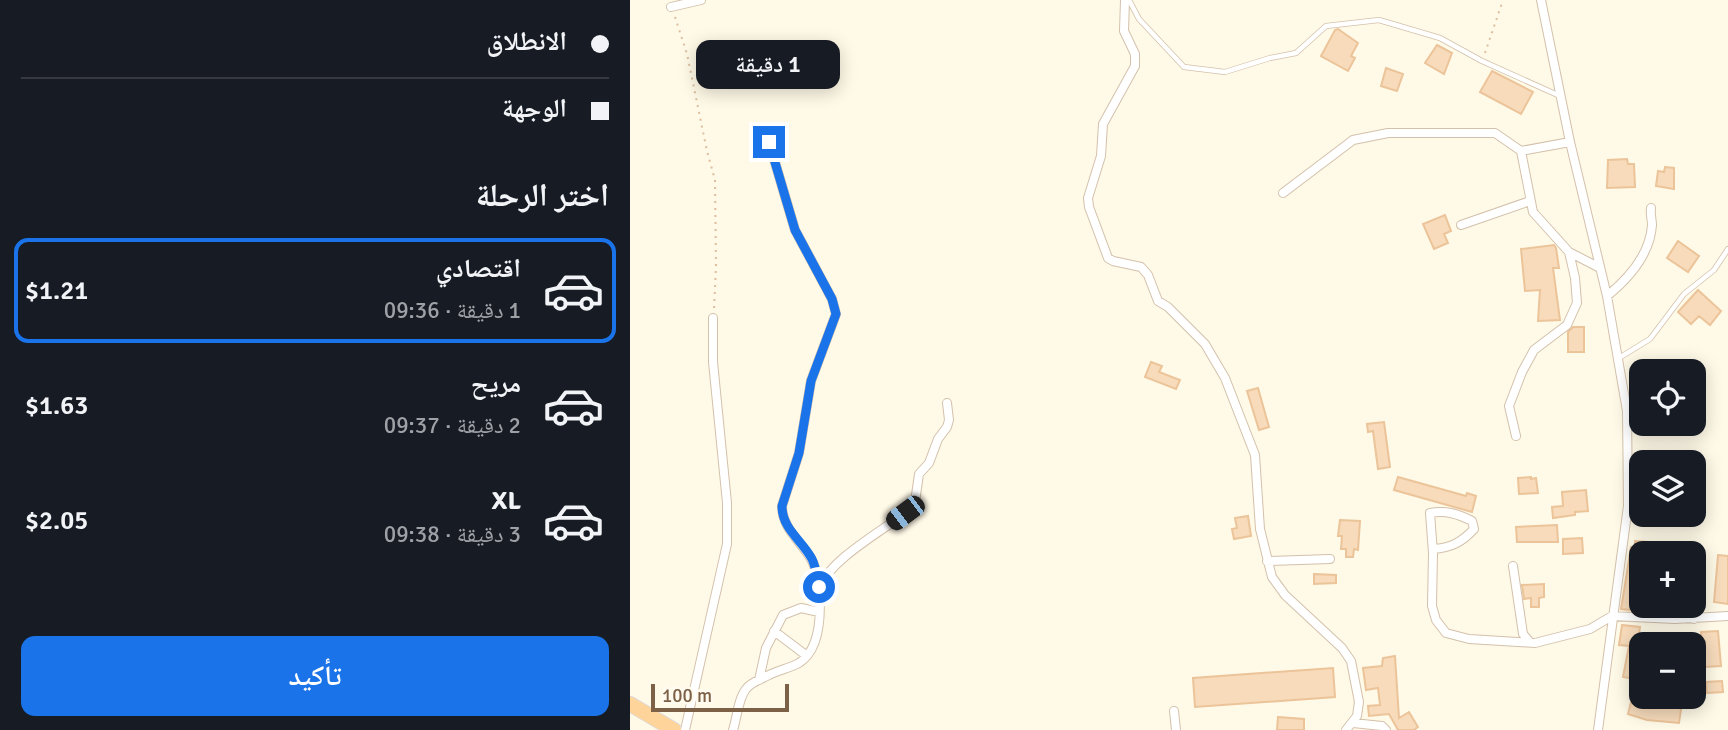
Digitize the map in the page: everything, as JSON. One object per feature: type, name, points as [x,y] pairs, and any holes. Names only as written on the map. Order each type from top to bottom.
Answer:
[{"type":"highway","points":[[630,704],[674,730]]},
{"type":"street","points":[[671,7],[701,0]]},
{"type":"street","points":[[1127,0],[1124,31],[1135,54],[1135,66],[1103,124],[1101,156],[1088,198],[1089,207],[1108,258],[1141,267],[1148,275],[1158,301],[1168,307],[1205,344],[1220,368],[1255,455],[1259,520],[1272,577],[1342,648],[1351,661],[1359,702],[1353,723],[1346,730]]},
{"type":"street","points":[[1541,0],[1570,142],[1607,296],[1627,411],[1629,489],[1598,730]]},
{"type":"street","points":[[1283,192],[1353,140],[1388,133],[1495,133],[1521,151],[1533,212],[1569,252],[1600,268]]},
{"type":"street","points":[[733,730],[744,691],[760,680],[799,663],[813,647],[817,634],[819,587],[812,560],[786,525],[782,506],[799,453],[811,381],[834,324],[836,309],[795,230],[769,142]]},
{"type":"street","points":[[1521,151],[1570,142]]},
{"type":"street","points":[[1461,225],[1530,201]]},
{"type":"street","points":[[1607,296],[1622,285],[1647,246],[1652,225],[1651,208]]},
{"type":"street","points":[[1516,436],[1509,406],[1522,372],[1534,350],[1567,324],[1577,303],[1569,252]]},
{"type":"street","points":[[685,730],[727,544],[727,503],[713,362],[713,318]]},
{"type":"street","points":[[819,587],[835,564],[913,505],[919,474],[929,463],[949,420],[947,404]]},
{"type":"street","points":[[1433,553],[1433,549],[1449,548],[1465,539],[1474,529],[1472,521],[1458,514],[1440,511],[1430,513],[1433,553],[1432,606],[1436,620],[1446,633],[1469,639],[1535,643],[1590,629],[1612,617],[1629,617]]},
{"type":"street","points":[[1267,561],[1330,559]]},
{"type":"street","points":[[1513,566],[1524,634],[1529,641]]},
{"type":"street","points":[[760,680],[761,662],[783,615],[801,608],[818,612]]},
{"type":"street","points":[[1656,618],[1728,616]]},
{"type":"street","points":[[774,631],[807,656]]},
{"type":"street","points":[[1174,711],[1176,730]]},
{"type":"street","points":[[1353,723],[1382,726],[1386,730]]},
{"type":"lane","points":[[1127,0],[1139,19],[1184,67],[1225,72],[1296,53],[1326,26],[1379,20],[1440,38],[1482,61],[1561,97]]},
{"type":"lane","points":[[1619,358],[1650,339],[1684,294],[1714,270],[1728,248]]},
{"type":"path","points":[[1482,61],[1503,0]]},
{"type":"path","points":[[671,7],[687,54],[706,151],[715,180],[716,266],[713,318]]},
{"type":"building","points":[[1338,29],[1358,43],[1351,56],[1355,58],[1348,71],[1321,56]]},
{"type":"building","points":[[1437,45],[1452,53],[1444,74],[1425,63]]},
{"type":"building","points":[[1386,68],[1403,74],[1397,91],[1381,86]]},
{"type":"building","points":[[1492,71],[1533,92],[1521,114],[1480,92]]},
{"type":"building","points":[[1627,159],[1628,164],[1634,164],[1635,187],[1607,188],[1608,160]]},
{"type":"building","points":[[1665,167],[1674,168],[1674,189],[1656,186],[1658,171],[1664,172]]},
{"type":"building","points":[[1445,215],[1451,231],[1444,234],[1448,243],[1434,249],[1423,224]]},
{"type":"building","points":[[1678,241],[1699,256],[1688,272],[1667,258]]},
{"type":"building","points":[[1554,245],[1559,268],[1553,268],[1560,320],[1538,321],[1540,290],[1525,291],[1521,249]]},
{"type":"building","points":[[1698,290],[1721,311],[1710,325],[1699,316],[1691,324],[1678,312]]},
{"type":"building","points":[[1573,327],[1584,327],[1584,352],[1568,352],[1568,332]]},
{"type":"building","points":[[1151,362],[1162,366],[1159,372],[1180,380],[1176,389],[1145,377]]},
{"type":"building","points":[[1258,388],[1269,427],[1259,430],[1247,391]]},
{"type":"building","points":[[1384,422],[1390,467],[1378,469],[1373,431],[1368,432],[1367,424]]},
{"type":"building","points":[[1398,477],[1466,496],[1467,493],[1476,496],[1472,512],[1394,490]]},
{"type":"building","points":[[1518,478],[1536,478],[1538,493],[1519,494]]},
{"type":"building","points":[[1586,490],[1588,511],[1553,518],[1552,507],[1563,506],[1562,492]]},
{"type":"building","points":[[1248,516],[1251,536],[1234,539],[1232,529],[1237,528],[1235,518]]},
{"type":"building","points":[[1340,520],[1360,521],[1358,550],[1354,549],[1353,557],[1346,557],[1346,549],[1341,549],[1342,536],[1338,536]]},
{"type":"building","points":[[1557,525],[1558,542],[1517,542],[1516,527]]},
{"type":"building","points":[[1582,538],[1583,553],[1563,554],[1563,539]]},
{"type":"building","points":[[1718,555],[1728,556],[1728,604],[1714,602]]},
{"type":"building","points":[[1629,559],[1629,610],[1621,609]]},
{"type":"building","points":[[1314,574],[1336,575],[1336,583],[1314,584]]},
{"type":"building","points":[[1544,584],[1544,597],[1539,598],[1539,607],[1531,607],[1531,598],[1524,599],[1522,585]]},
{"type":"building","points":[[1622,625],[1640,627],[1639,632],[1629,632],[1629,646],[1619,645]]},
{"type":"building","points":[[1718,631],[1721,666],[1706,667],[1706,632],[1701,632]]},
{"type":"building","points":[[1629,646],[1629,678],[1623,677]]},
{"type":"building","points":[[1395,656],[1399,718],[1409,712],[1418,727],[1414,730],[1398,730],[1389,714],[1369,716],[1368,706],[1380,705],[1378,688],[1366,690],[1363,668],[1382,666],[1383,658]]},
{"type":"building","points":[[1333,668],[1335,697],[1195,707],[1193,678]]},
{"type":"building","points":[[1722,681],[1723,692],[1707,693],[1706,682]]},
{"type":"building","points":[[1629,709],[1681,709],[1679,723],[1647,720],[1628,714]]},
{"type":"building","points":[[1278,717],[1304,719],[1304,730],[1277,730]]},
{"type":"route","points":[[769,142],[795,230],[836,309],[834,324],[822,348],[811,381],[799,453],[782,506],[786,525],[812,560],[819,587]]}]
